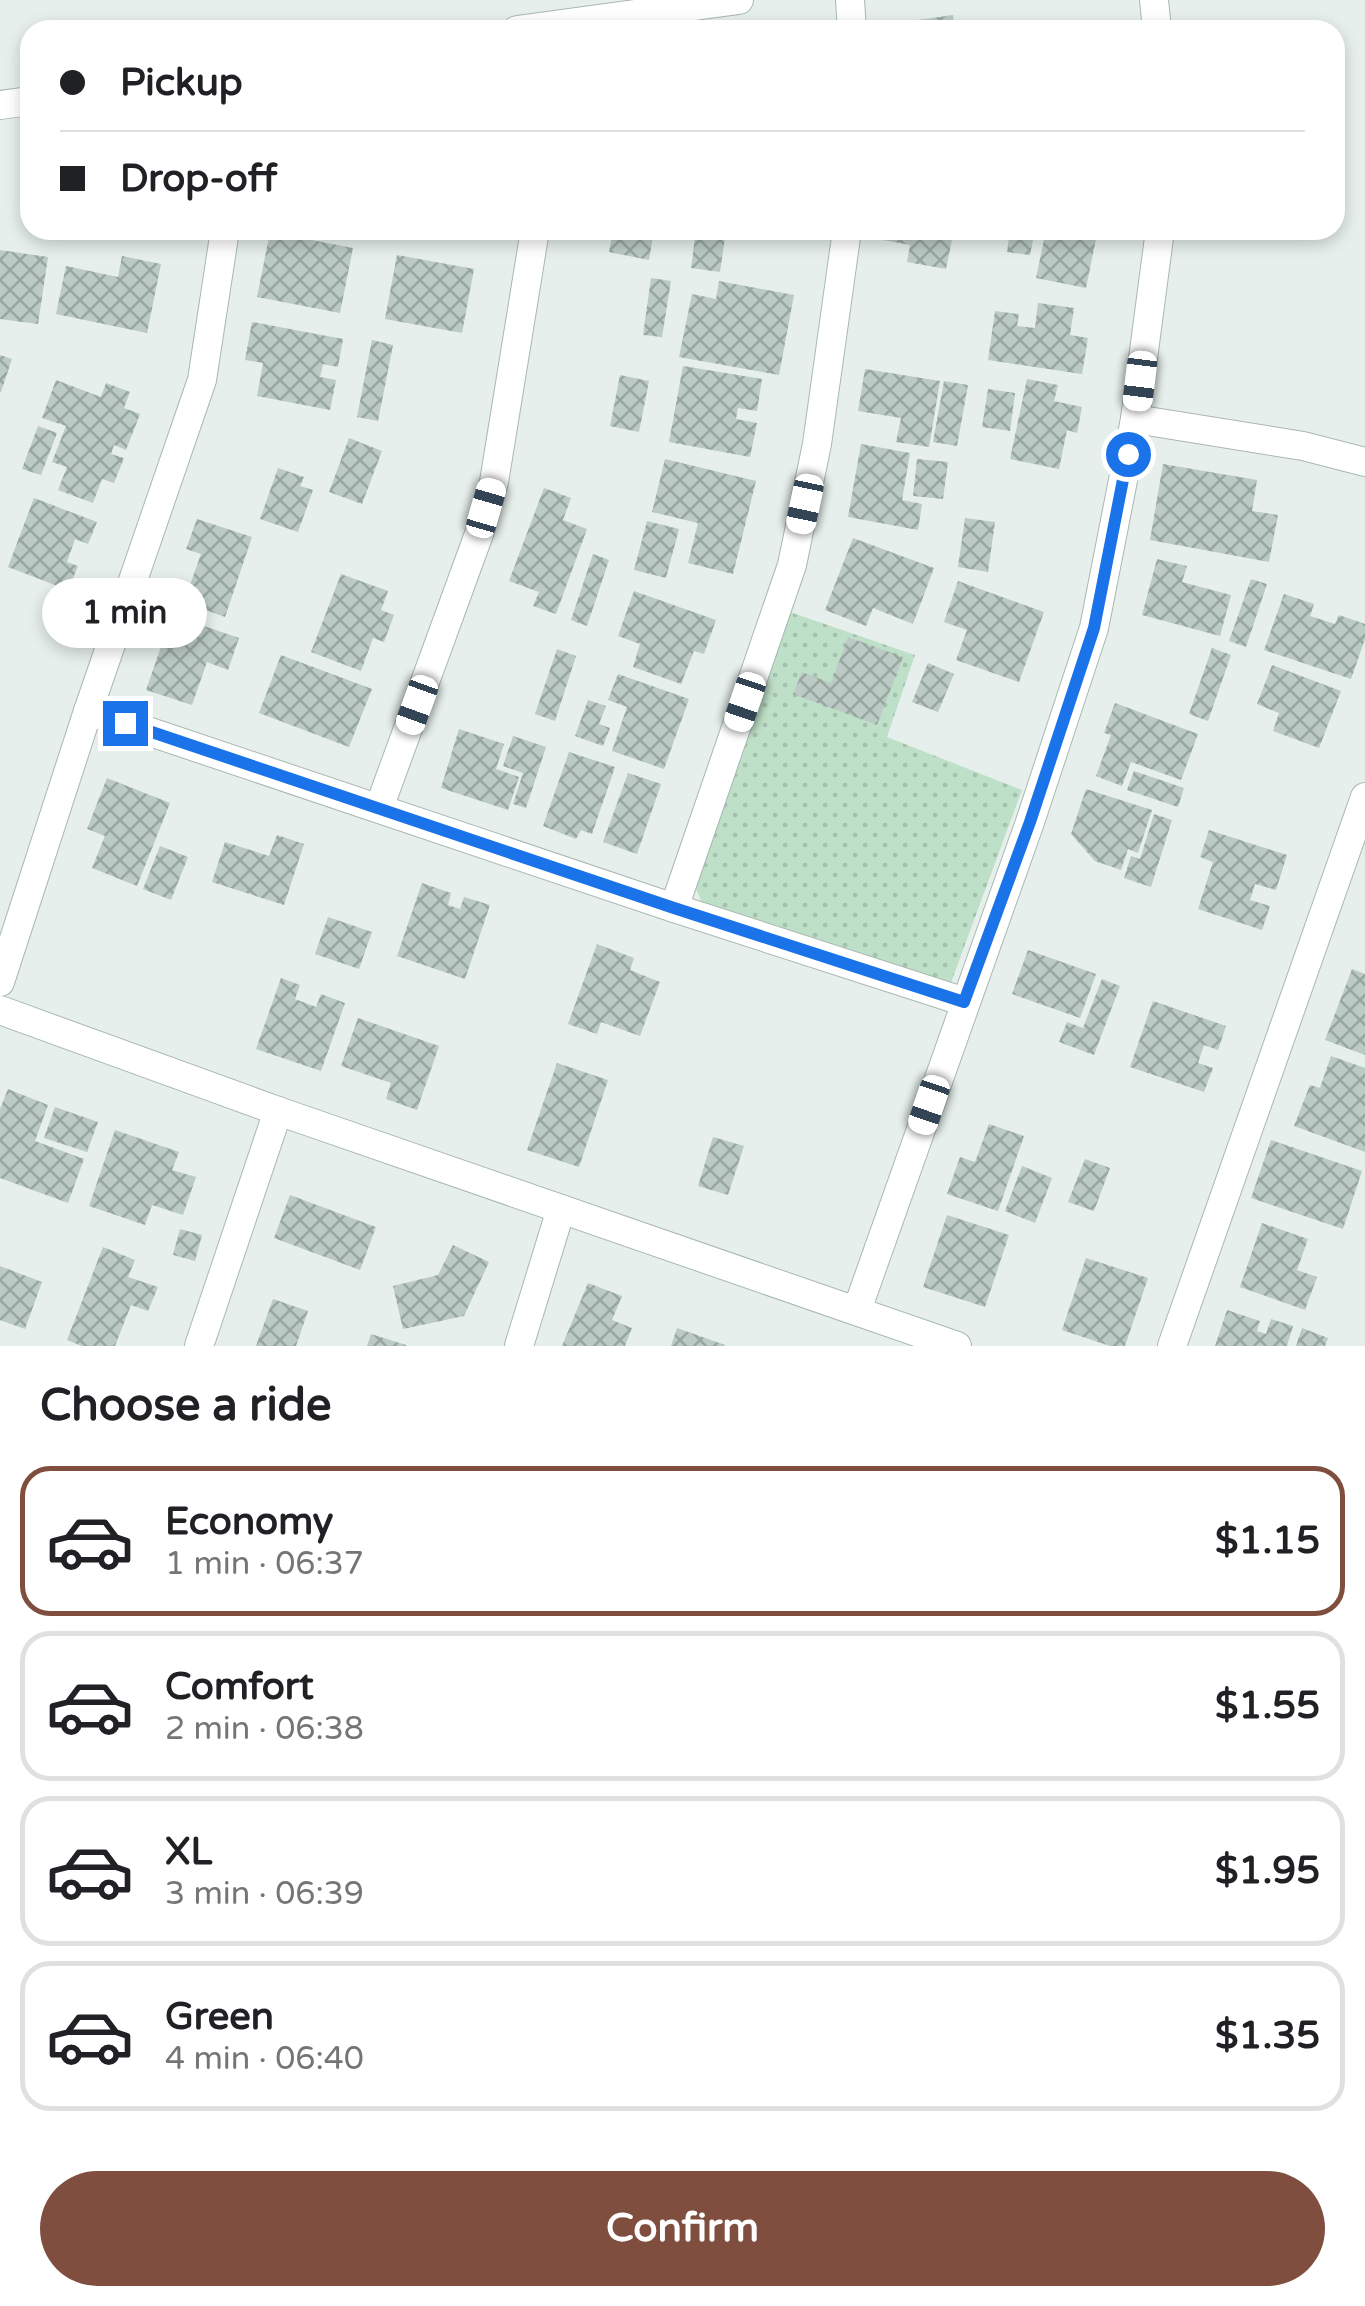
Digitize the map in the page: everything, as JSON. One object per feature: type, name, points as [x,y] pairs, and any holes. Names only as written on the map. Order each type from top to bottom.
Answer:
[{"type":"street","points":[[603,20],[739,0]]},
{"type":"street","points":[[0,982],[88,710],[202,380],[223,240]]},
{"type":"street","points":[[379,808],[479,534],[494,482],[533,240]]},
{"type":"street","points":[[674,908],[792,564],[818,444],[846,240]]},
{"type":"street","points":[[857,1310],[1030,822],[1094,628],[1135,419],[1159,240]]},
{"type":"street","points":[[1135,419],[1303,446],[1365,462]]},
{"type":"street","points":[[88,710],[964,1002]]},
{"type":"street","points":[[1172,1346],[1365,797]]},
{"type":"street","points":[[0,1010],[278,1111],[957,1346]]},
{"type":"street","points":[[200,1346],[278,1111]]},
{"type":"street","points":[[519,1346],[561,1209]]},
{"type":"green space","points":[[784,610],[915,655],[887,737],[1022,790],[949,988],[705,909],[692,880]]},
{"type":"building","points":[[953,15],[954,20],[918,20]]},
{"type":"building","points":[[268,240],[312,240],[353,248],[340,313],[257,297]]},
{"type":"building","points":[[611,240],[652,240],[649,260],[609,252]]},
{"type":"building","points":[[695,240],[725,240],[720,272],[691,268]]},
{"type":"building","points":[[883,240],[952,240],[946,269],[907,262],[910,245]]},
{"type":"building","points":[[1009,240],[1033,240],[1030,255],[1007,252]]},
{"type":"building","points":[[1044,240],[1096,240],[1086,288],[1036,278]]},
{"type":"building","points":[[0,250],[48,257],[38,324],[0,319]]},
{"type":"building","points":[[397,255],[474,269],[462,333],[385,319]]},
{"type":"building","points":[[122,256],[161,264],[147,333],[56,314],[66,266],[118,277]]},
{"type":"building","points":[[651,278],[671,281],[662,337],[643,335]]},
{"type":"building","points":[[719,281],[794,295],[779,375],[679,357],[692,294],[716,299]]},
{"type":"building","points":[[1038,303],[1074,308],[1070,335],[1088,338],[1082,374],[988,360],[995,311],[1019,314],[1017,326],[1035,328]]},
{"type":"building","points":[[252,322],[343,339],[338,367],[323,364],[320,377],[336,380],[330,410],[257,396],[263,363],[245,360]]},
{"type":"building","points":[[372,340],[393,345],[378,421],[357,417]]},
{"type":"building","points":[[0,355],[12,359],[1,392],[0,392]]},
{"type":"building","points":[[683,366],[762,379],[757,411],[738,408],[736,419],[757,423],[750,457],[669,442]]},
{"type":"building","points":[[865,369],[940,381],[929,447],[896,442],[901,418],[858,411]]},
{"type":"building","points":[[620,375],[649,381],[639,432],[610,426]]},
{"type":"building","points":[[1027,379],[1058,385],[1054,401],[1082,407],[1077,433],[1067,430],[1059,469],[1010,459]]},
{"type":"building","points":[[56,380],[101,397],[106,383],[130,392],[124,408],[140,414],[126,450],[114,445],[111,454],[124,458],[114,483],[102,479],[93,503],[58,490],[67,467],[52,462],[66,426],[42,418]]},
{"type":"building","points":[[944,381],[968,385],[957,446],[933,442]]},
{"type":"building","points":[[988,389],[1015,393],[1010,431],[982,427]]},
{"type":"building","points":[[38,426],[57,433],[41,475],[22,469]]},
{"type":"building","points":[[349,438],[382,451],[362,504],[329,492]]},
{"type":"building","points":[[861,444],[910,453],[902,500],[922,504],[918,530],[848,517]]},
{"type":"building","points":[[665,459],[756,481],[733,574],[688,563],[698,523],[652,512]]},
{"type":"building","points":[[917,459],[948,462],[943,499],[913,496]]},
{"type":"building","points":[[1163,464],[1257,480],[1252,511],[1278,515],[1269,562],[1150,540]]},
{"type":"building","points":[[278,468],[304,477],[300,486],[313,490],[298,532],[260,519]]},
{"type":"building","points":[[544,488],[571,498],[563,520],[587,529],[556,614],[533,606],[539,592],[509,581]]},
{"type":"building","points":[[34,498],[97,522],[88,544],[75,539],[67,562],[78,566],[68,590],[8,567]]},
{"type":"building","points":[[965,518],[995,522],[988,572],[958,567]]},
{"type":"building","points":[[197,519],[252,537],[225,617],[184,602],[201,554],[186,549]]},
{"type":"building","points":[[647,521],[679,529],[666,578],[634,570]]},
{"type":"building","points":[[853,538],[934,568],[913,624],[873,608],[866,626],[825,610]]},
{"type":"building","points":[[593,554],[609,560],[587,626],[571,620]]},
{"type":"building","points":[[1157,559],[1187,566],[1182,582],[1231,595],[1220,636],[1142,615]]},
{"type":"building","points":[[341,574],[388,591],[381,610],[394,615],[384,642],[373,638],[361,671],[311,652]]},
{"type":"building","points":[[1251,579],[1267,584],[1246,647],[1229,641]]},
{"type":"building","points":[[958,581],[1044,612],[1019,682],[956,660],[967,630],[944,622]]},
{"type":"building","points":[[634,591],[716,620],[704,654],[694,651],[681,684],[633,667],[640,644],[618,636]]},
{"type":"building","points":[[1284,594],[1314,604],[1310,616],[1335,624],[1339,615],[1365,624],[1365,639],[1351,679],[1264,650]]},
{"type":"building","points":[[172,615],[239,638],[228,670],[207,662],[192,705],[146,690]]},
{"type":"building","points":[[848,637],[903,657],[877,725],[793,694],[802,672],[831,683]]},
{"type":"building","points":[[1212,648],[1231,655],[1208,721],[1189,714]]},
{"type":"building","points":[[557,649],[576,656],[555,721],[535,714]]},
{"type":"building","points":[[281,655],[372,689],[349,747],[259,713]]},
{"type":"building","points":[[928,663],[954,674],[938,712],[912,702]]},
{"type":"building","points":[[1272,665],[1341,691],[1319,748],[1273,731],[1279,713],[1257,704]]},
{"type":"building","points":[[618,674],[689,699],[664,769],[612,751],[627,707],[608,700]]},
{"type":"building","points":[[588,700],[606,706],[599,724],[610,728],[603,746],[575,736]]},
{"type":"building","points":[[1115,703],[1198,734],[1181,780],[1131,762],[1122,786],[1096,776],[1111,735],[1104,733]]},
{"type":"building","points":[[459,729],[504,744],[496,769],[519,777],[508,810],[441,788]]},
{"type":"building","points":[[513,736],[546,747],[526,808],[513,804],[523,773],[503,766]]},
{"type":"building","points":[[569,752],[615,767],[592,834],[581,830],[576,839],[543,826]]},
{"type":"building","points":[[1134,771],[1184,788],[1178,807],[1127,790]]},
{"type":"building","points":[[628,773],[661,784],[637,854],[603,842]]},
{"type":"building","points":[[107,778],[170,803],[137,886],[92,868],[105,836],[87,829]]},
{"type":"building","points":[[1086,789],[1152,810],[1138,853],[1128,849],[1121,870],[1095,861],[1071,834]]},
{"type":"building","points":[[1154,814],[1172,820],[1151,887],[1124,878],[1131,856],[1140,859]]},
{"type":"building","points":[[1209,830],[1287,855],[1276,890],[1255,884],[1250,900],[1270,906],[1262,930],[1198,909],[1213,862],[1200,857]]},
{"type":"building","points":[[277,835],[304,844],[284,905],[212,882],[225,842],[269,856]]},
{"type":"building","points":[[160,846],[188,857],[171,900],[143,889]]},
{"type":"building","points":[[422,883],[451,893],[448,905],[460,909],[464,897],[490,905],[465,979],[397,956]]},
{"type":"building","points":[[328,917],[372,932],[359,969],[315,954]]},
{"type":"building","points":[[597,944],[634,958],[630,970],[660,982],[640,1036],[601,1022],[597,1034],[568,1024]]},
{"type":"building","points":[[1028,950],[1096,974],[1080,1018],[1012,994]]},
{"type":"building","points":[[1352,969],[1365,974],[1365,1055],[1325,1040]]},
{"type":"building","points":[[281,978],[300,985],[295,999],[316,1007],[321,994],[345,1003],[321,1071],[256,1049]]},
{"type":"building","points":[[1102,979],[1120,986],[1094,1055],[1059,1042],[1067,1022],[1083,1028]]},
{"type":"building","points":[[1153,1001],[1226,1026],[1218,1050],[1204,1045],[1198,1063],[1213,1068],[1204,1092],[1130,1067]]},
{"type":"building","points":[[358,1018],[439,1046],[417,1110],[386,1099],[391,1083],[341,1066]]},
{"type":"building","points":[[1331,1056],[1365,1068],[1365,1152],[1294,1126],[1310,1085],[1320,1088]]},
{"type":"building","points":[[557,1063],[608,1080],[579,1167],[527,1150]]},
{"type":"building","points":[[8,1089],[48,1105],[35,1141],[84,1159],[68,1203],[0,1178],[0,1109]]},
{"type":"building","points":[[55,1107],[98,1122],[87,1152],[44,1138]]},
{"type":"building","points":[[989,1124],[1024,1136],[998,1211],[947,1194],[960,1157],[975,1162]]},
{"type":"building","points":[[115,1130],[179,1152],[172,1170],[196,1177],[183,1215],[152,1205],[145,1225],[89,1206]]},
{"type":"building","points":[[713,1137],[744,1146],[728,1195],[698,1186]]},
{"type":"building","points":[[1271,1140],[1362,1171],[1343,1229],[1251,1198]]},
{"type":"building","points":[[1085,1159],[1110,1168],[1094,1211],[1068,1202]]},
{"type":"building","points":[[1022,1166],[1052,1178],[1035,1223],[1005,1211]]},
{"type":"building","points":[[290,1195],[376,1227],[360,1270],[274,1238]]},
{"type":"building","points":[[947,1215],[1009,1235],[985,1307],[923,1287]]},
{"type":"building","points":[[1262,1223],[1308,1239],[1297,1270],[1317,1277],[1305,1310],[1240,1287]]},
{"type":"building","points":[[180,1229],[202,1235],[195,1261],[173,1255]]},
{"type":"building","points":[[453,1245],[489,1262],[464,1316],[403,1329],[393,1286],[438,1275]]},
{"type":"building","points":[[103,1247],[135,1260],[128,1277],[158,1287],[148,1311],[131,1305],[115,1346],[82,1346],[67,1340]]},
{"type":"building","points":[[1086,1258],[1148,1278],[1125,1346],[1110,1346],[1062,1330]]},
{"type":"building","points":[[0,1266],[42,1282],[25,1329],[0,1320]]},
{"type":"building","points":[[588,1283],[622,1296],[612,1320],[632,1328],[625,1346],[562,1346]]},
{"type":"building","points":[[273,1299],[308,1311],[296,1346],[256,1346]]},
{"type":"building","points":[[1227,1310],[1260,1321],[1257,1331],[1266,1334],[1271,1319],[1293,1326],[1287,1346],[1215,1346]]},
{"type":"building","points":[[677,1328],[725,1345],[671,1346]]},
{"type":"building","points":[[1302,1328],[1328,1338],[1325,1346],[1296,1346]]},
{"type":"building","points":[[371,1334],[406,1345],[406,1346],[367,1346]]},
{"type":"route","points":[[125,723],[964,1002],[1030,822],[1094,628],[1128,454]]}]
